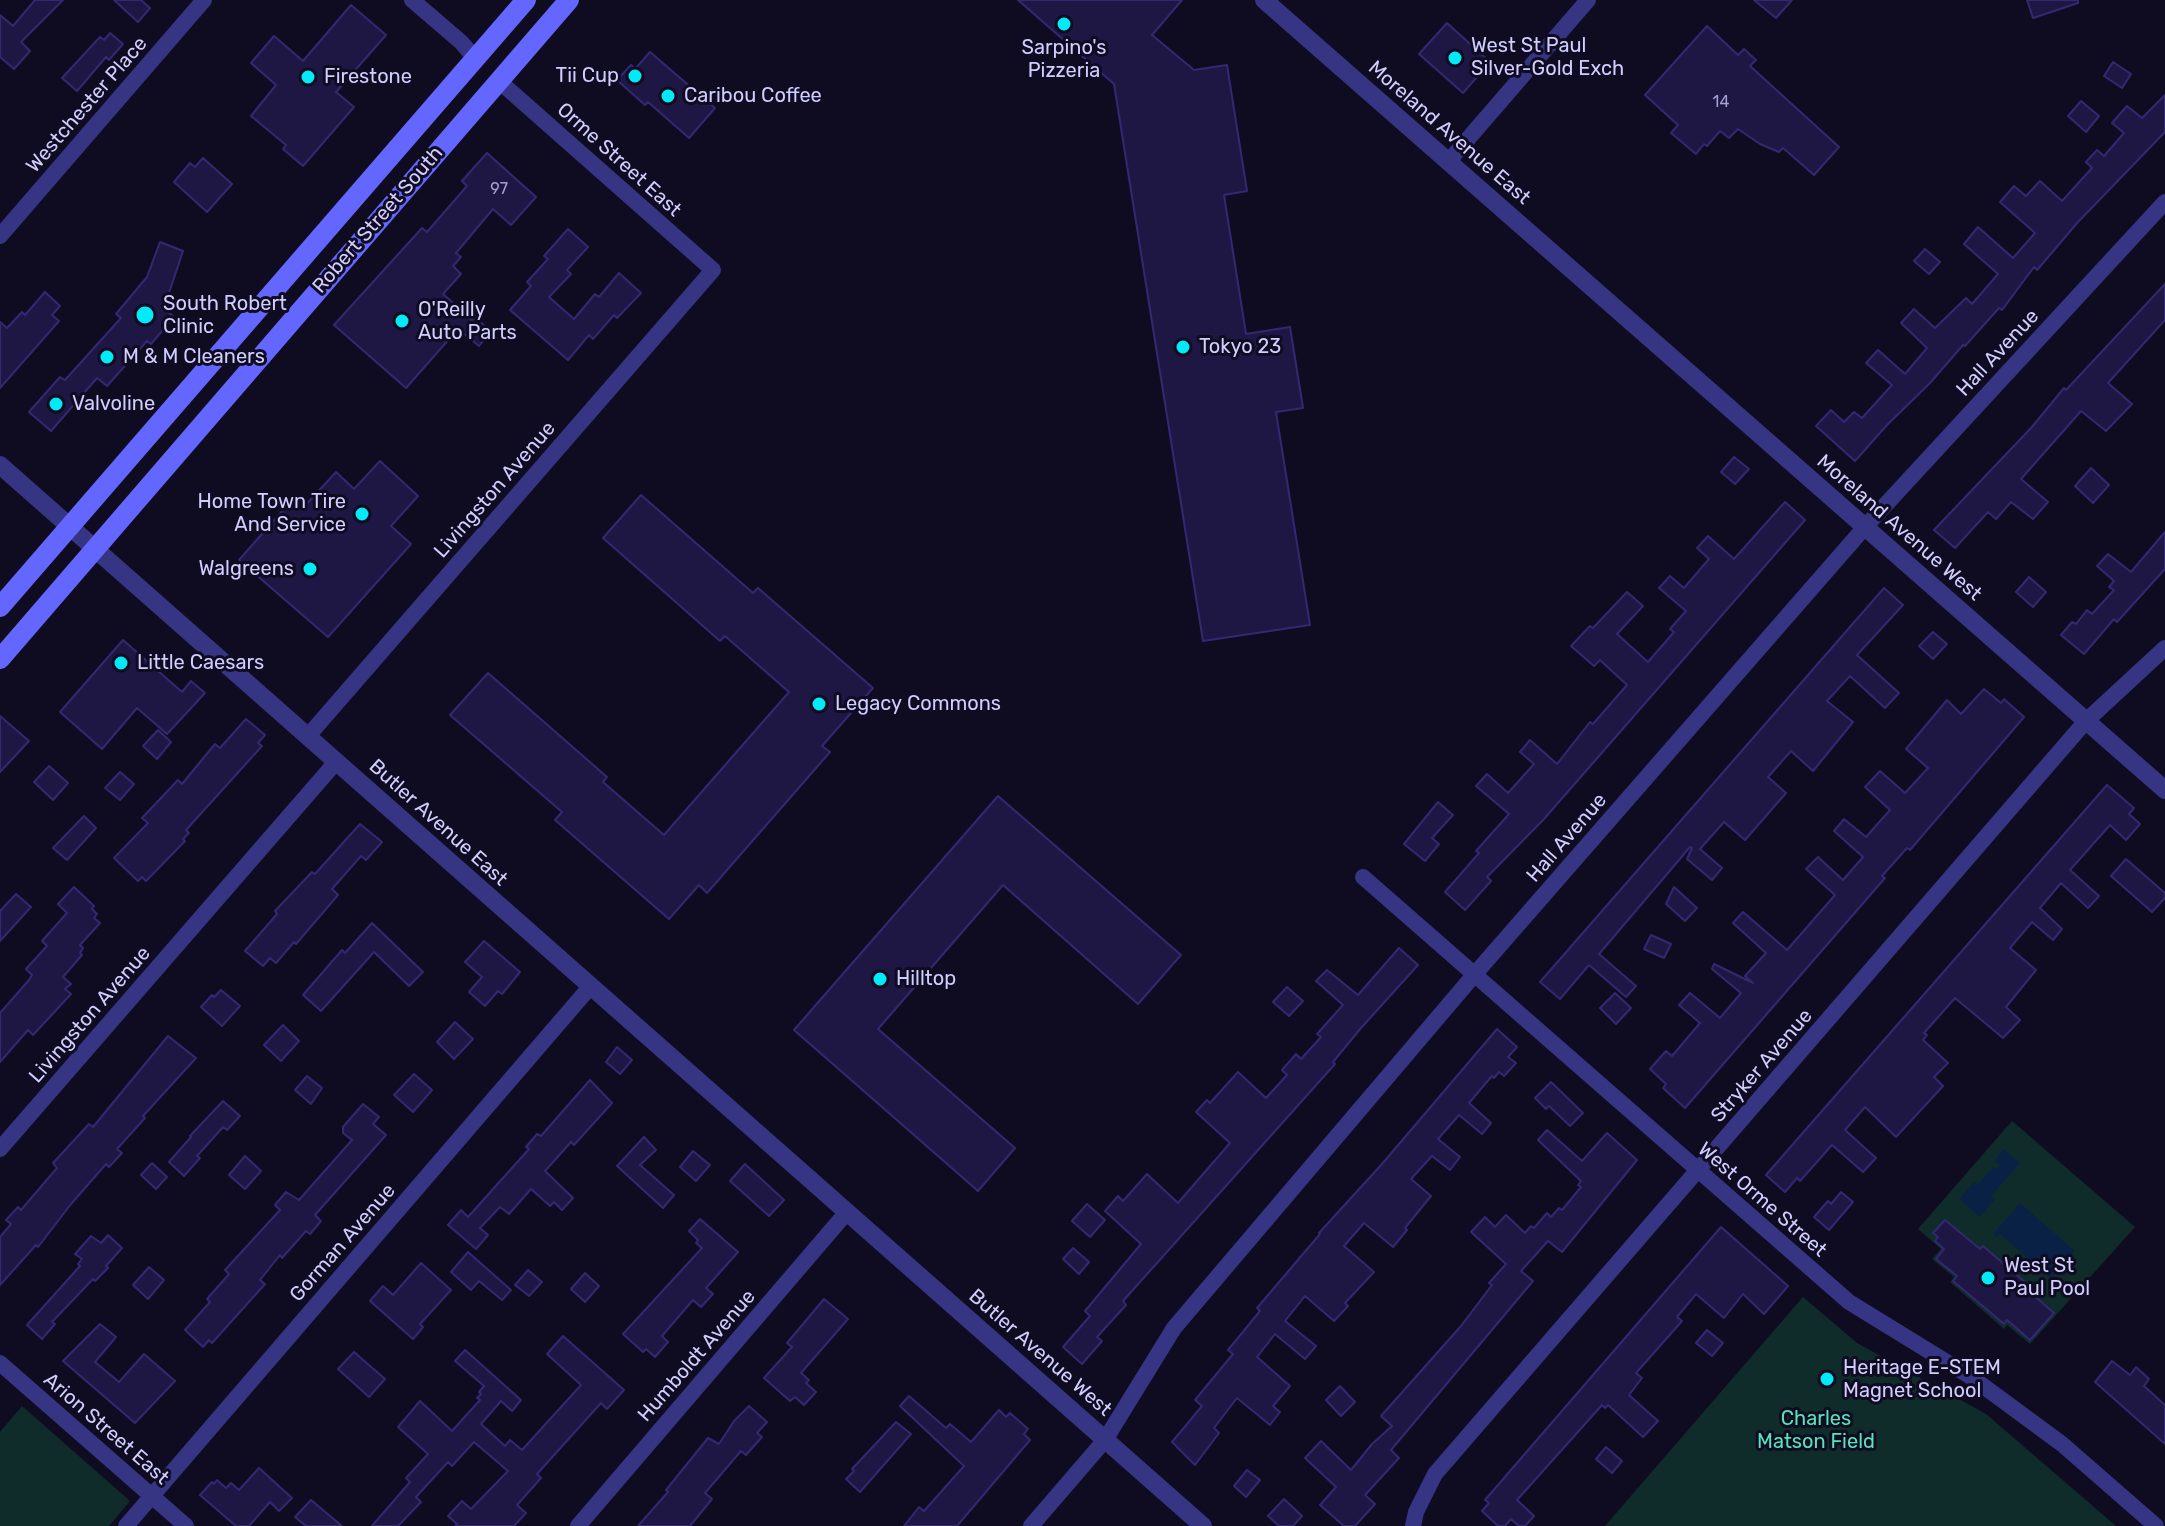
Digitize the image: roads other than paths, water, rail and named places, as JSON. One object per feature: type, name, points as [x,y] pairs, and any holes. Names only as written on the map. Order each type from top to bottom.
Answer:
[{"type":"main road","name":"Robert Street South","points":[[0,607],[526,0]]},
{"type":"main road","name":"Robert Street South","points":[[0,659],[569,0]]},
{"type":"main road","points":[[499,81],[496,64],[500,29]]},
{"type":"main road","points":[[475,58],[479,71],[479,103]]},
{"type":"street","name":"Westchester Place","points":[[0,236],[204,0]]},
{"type":"street","points":[[412,0],[475,58]]},
{"type":"street","name":"Moreland Avenue East","points":[[1264,0],[1604,299]]},
{"type":"street","points":[[1448,162],[1588,0]]},
{"type":"street","name":"Orme Street East","points":[[499,81],[713,270]]},
{"type":"street","name":"Hall Avenue","points":[[1031,1526],[1105,1440],[1174,1328],[1474,975],[1865,527],[2165,202]]},
{"type":"street","name":"Livingston Avenue","points":[[308,736],[713,270]]},
{"type":"street","name":"Moreland Avenue West","points":[[1604,299],[2165,790]]},
{"type":"street","name":"Butler Avenue East","points":[[0,465],[847,1212]]},
{"type":"street","name":"Stryker Avenue","points":[[1413,1526],[1416,1512],[1435,1474],[2086,721],[2165,648]]},
{"type":"street","name":"Livingston Avenue","points":[[0,1149],[336,762]]},
{"type":"street","name":"West Orme Street","points":[[1363,877],[1849,1302],[1971,1377],[2062,1444],[2156,1526]]},
{"type":"street","name":"Gorman Avenue","points":[[126,1526],[590,987]]},
{"type":"street","name":"Butler Avenue West","points":[[847,1212],[1203,1526]]},
{"type":"street","name":"Humboldt Avenue","points":[[578,1526],[847,1212]]},
{"type":"street","name":"Arion Street East","points":[[0,1363],[186,1526]]},
{"type":"water","points":[[2003,1149],[2020,1163],[1991,1196],[1995,1199],[1980,1217],[1959,1199],[1974,1182],[1978,1184],[1993,1167],[1996,1169],[2000,1165],[1995,1160]]},
{"type":"water","points":[[2020,1203],[2075,1251],[2051,1278],[2000,1234],[1996,1238],[1993,1234]]},
{"type":"place","name":"Sarpino's Pizzeria","points":[[1064,24]]},
{"type":"place","name":"West St Paul Silver-Gold Exch","points":[[1455,58]]},
{"type":"place","name":"Tii Cup","points":[[635,76]]},
{"type":"place","name":"Firestone","points":[[308,77]]},
{"type":"place","name":"Caribou Coffee","points":[[668,96]]},
{"type":"place","name":"South Robert Clinic","points":[[145,315]]},
{"type":"place","name":"O'Reilly Auto Parts","points":[[402,321]]},
{"type":"place","name":"Tokyo 23","points":[[1183,347]]},
{"type":"place","name":"M & M Cleaners","points":[[107,357]]},
{"type":"place","name":"Valvoline","points":[[56,404]]},
{"type":"place","name":"Home Town Tire And Service","points":[[362,514]]},
{"type":"place","name":"Walgreens","points":[[310,569]]},
{"type":"place","name":"Little Caesars","points":[[121,663]]},
{"type":"place","name":"Legacy Commons","points":[[819,704]]},
{"type":"place","name":"Hilltop","points":[[880,979]]},
{"type":"place","name":"West St Paul Pool","points":[[1988,1278]]},
{"type":"place","name":"Heritage E-STEM Magnet School","points":[[1827,1379]]},
{"type":"park label","name":"Charles Matson Field","points":[[1816,1430]]}]
